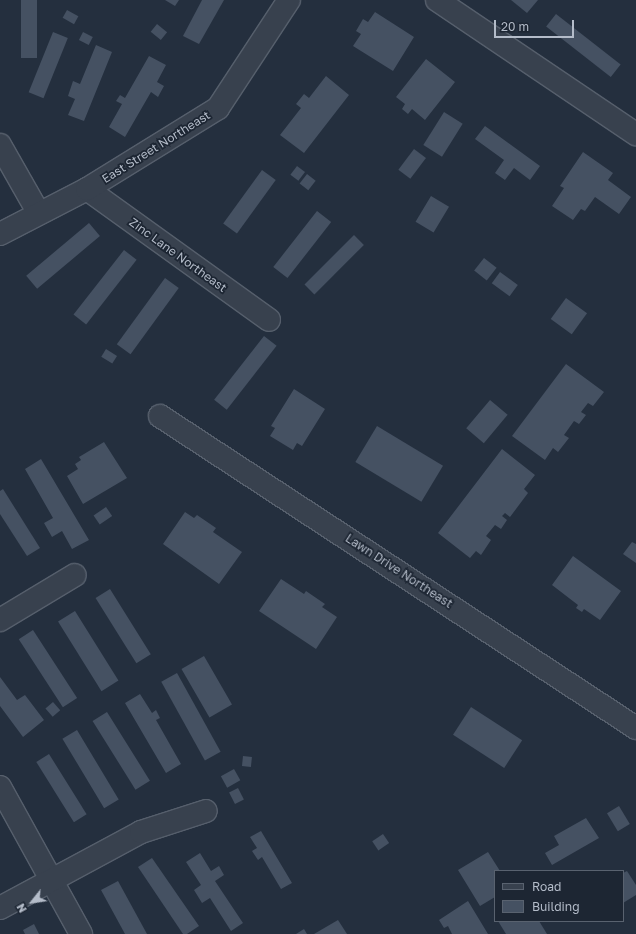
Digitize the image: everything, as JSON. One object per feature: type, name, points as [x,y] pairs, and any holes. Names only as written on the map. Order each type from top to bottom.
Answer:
[{"type":"street","name":"East Street Northeast","points":[[0,234],[38,212],[87,189],[218,108],[288,0]]},
{"type":"street","points":[[437,0],[636,134]]},
{"type":"street","points":[[0,145],[38,212]]},
{"type":"street","name":"Zinc Lane Northeast","points":[[87,189],[269,320]]},
{"type":"street","name":"Lawn Drive Northeast","points":[[160,416],[636,728]]},
{"type":"street","points":[[0,620],[75,575]]},
{"type":"street","points":[[0,787],[81,934]]},
{"type":"street","points":[[0,908],[52,882],[141,832],[206,812]]},
{"type":"building","points":[[21,0],[37,0],[37,58],[21,58]]},
{"type":"building","points":[[165,0],[179,0],[175,6]]},
{"type":"building","points":[[202,0],[224,0],[199,44],[183,36]]},
{"type":"building","points":[[511,0],[538,0],[527,13]]},
{"type":"building","points":[[67,10],[78,16],[74,24],[63,18]]},
{"type":"building","points":[[375,12],[414,37],[393,71],[353,46],[361,34],[356,31],[363,19],[368,22]]},
{"type":"building","points":[[556,14],[621,64],[611,77],[546,27]]},
{"type":"building","points":[[157,24],[167,32],[161,40],[151,32]]},
{"type":"building","points":[[53,32],[68,38],[43,98],[29,92]]},
{"type":"building","points":[[83,32],[93,37],[89,45],[79,40]]},
{"type":"building","points":[[96,45],[112,52],[84,121],[68,115],[75,99],[68,96],[73,81],[80,84]]},
{"type":"building","points":[[149,56],[166,65],[157,82],[164,86],[158,97],[151,92],[125,137],[109,127],[122,104],[116,101],[120,95],[125,98]]},
{"type":"building","points":[[426,59],[455,82],[425,120],[412,109],[408,114],[402,109],[405,104],[396,97]]},
{"type":"building","points":[[326,76],[349,95],[304,153],[280,135],[301,108],[296,104],[304,94],[309,98]]},
{"type":"building","points":[[444,112],[463,124],[442,157],[423,145]]},
{"type":"building","points":[[485,126],[540,166],[530,180],[514,168],[505,180],[495,173],[504,160],[475,139]]},
{"type":"building","points":[[414,149],[426,158],[410,179],[398,170]]},
{"type":"building","points":[[583,152],[613,173],[608,180],[631,197],[619,214],[595,197],[585,211],[581,209],[573,220],[552,206],[564,188],[560,186]]},
{"type":"building","points":[[297,166],[305,172],[298,181],[290,175]]},
{"type":"building","points":[[262,170],[276,180],[237,233],[223,223]]},
{"type":"building","points":[[307,174],[316,181],[308,190],[300,183]]},
{"type":"building","points":[[431,196],[449,207],[434,233],[416,222]]},
{"type":"building","points":[[317,211],[331,222],[287,278],[273,267]]},
{"type":"building","points":[[89,223],[100,236],[37,289],[26,276]]},
{"type":"building","points":[[354,235],[364,245],[314,294],[305,284]]},
{"type":"building","points":[[124,250],[137,260],[86,324],[74,315]]},
{"type":"building","points":[[484,258],[497,268],[487,280],[474,271]]},
{"type":"building","points":[[500,272],[518,285],[510,296],[492,283]]},
{"type":"building","points":[[165,278],[179,288],[131,354],[117,344]]},
{"type":"building","points":[[566,298],[587,313],[572,334],[551,319]]},
{"type":"building","points":[[264,336],[277,346],[227,410],[214,400]]},
{"type":"building","points":[[106,349],[117,356],[112,364],[101,357]]},
{"type":"building","points":[[566,364],[604,392],[593,406],[588,403],[581,412],[586,415],[579,424],[574,421],[564,435],[569,438],[558,452],[553,448],[545,460],[512,436]]},
{"type":"building","points":[[294,389],[325,409],[302,446],[297,443],[293,450],[270,436],[275,428],[271,426]]},
{"type":"building","points":[[490,400],[508,415],[484,443],[466,428]]},
{"type":"building","points":[[377,426],[443,466],[421,502],[355,462]]},
{"type":"building","points":[[104,442],[127,478],[83,504],[67,476],[78,469],[75,464],[81,460],[79,457]]},
{"type":"building","points":[[502,449],[535,475],[524,489],[528,493],[510,517],[505,513],[502,516],[507,520],[501,529],[495,525],[486,536],[491,540],[481,555],[476,551],[470,558],[438,533]]},
{"type":"building","points":[[41,459],[89,540],[72,549],[62,531],[52,537],[44,523],[53,518],[25,469]]},
{"type":"building","points":[[3,489],[40,548],[27,556],[0,514],[0,491]]},
{"type":"building","points":[[106,507],[112,516],[100,525],[94,515]]},
{"type":"building","points":[[185,512],[194,518],[197,515],[216,528],[213,532],[242,552],[219,584],[163,544]]},
{"type":"building","points":[[632,542],[636,544],[636,563],[623,554]]},
{"type":"building","points":[[573,556],[621,591],[600,620],[584,609],[582,612],[576,608],[578,605],[552,585]]},
{"type":"building","points":[[281,579],[304,594],[306,591],[325,604],[322,607],[337,617],[316,649],[259,611]]},
{"type":"building","points":[[110,589],[151,654],[136,663],[96,598]]},
{"type":"building","points":[[75,611],[118,681],[101,691],[58,622]]},
{"type":"building","points":[[33,630],[77,698],[63,707],[19,639]]},
{"type":"building","points":[[204,656],[232,704],[209,717],[181,669]]},
{"type":"building","points":[[177,673],[221,752],[205,760],[161,682]]},
{"type":"building","points":[[0,677],[17,700],[25,695],[44,720],[23,737],[0,706]]},
{"type":"building","points":[[140,694],[152,713],[156,710],[160,718],[156,720],[181,764],[166,773],[125,703]]},
{"type":"building","points":[[53,702],[60,710],[53,717],[45,709]]},
{"type":"building","points":[[471,707],[522,740],[504,768],[453,735]]},
{"type":"building","points":[[107,712],[150,781],[136,790],[93,721]]},
{"type":"building","points":[[77,730],[119,799],[104,808],[62,739]]},
{"type":"building","points":[[49,754],[87,814],[74,822],[36,762]]},
{"type":"building","points":[[243,756],[252,757],[251,767],[242,766]]},
{"type":"building","points":[[234,769],[240,780],[227,788],[221,776]]},
{"type":"building","points":[[238,788],[244,800],[235,804],[229,793]]},
{"type":"building","points":[[619,806],[630,824],[618,831],[607,813]]},
{"type":"building","points":[[586,818],[599,838],[552,865],[545,853],[559,845],[554,836]]},
{"type":"building","points":[[261,831],[292,883],[281,889],[262,857],[258,860],[252,851],[257,848],[250,837]]},
{"type":"building","points":[[383,834],[389,843],[378,850],[372,841]]},
{"type":"building","points":[[488,852],[499,870],[494,870],[494,898],[480,906],[458,870]]},
{"type":"building","points":[[200,853],[211,871],[219,866],[224,875],[215,881],[243,923],[231,931],[210,898],[202,903],[194,890],[201,885],[186,862]]},
{"type":"building","points":[[152,858],[199,926],[187,934],[183,934],[138,867]]},
{"type":"building","points":[[627,871],[636,885],[636,895],[624,902],[624,872]]},
{"type":"building","points":[[118,881],[147,934],[125,934],[101,890]]},
{"type":"building","points":[[468,901],[488,934],[452,934],[448,926],[444,928],[439,920]]},
{"type":"building","points":[[338,920],[347,934],[314,934]]},
{"type":"building","points":[[499,922],[540,922],[547,934],[506,934]]},
{"type":"building","points":[[34,924],[39,934],[25,934],[23,930]]},
{"type":"building","points":[[304,929],[307,934],[296,934]]}]
